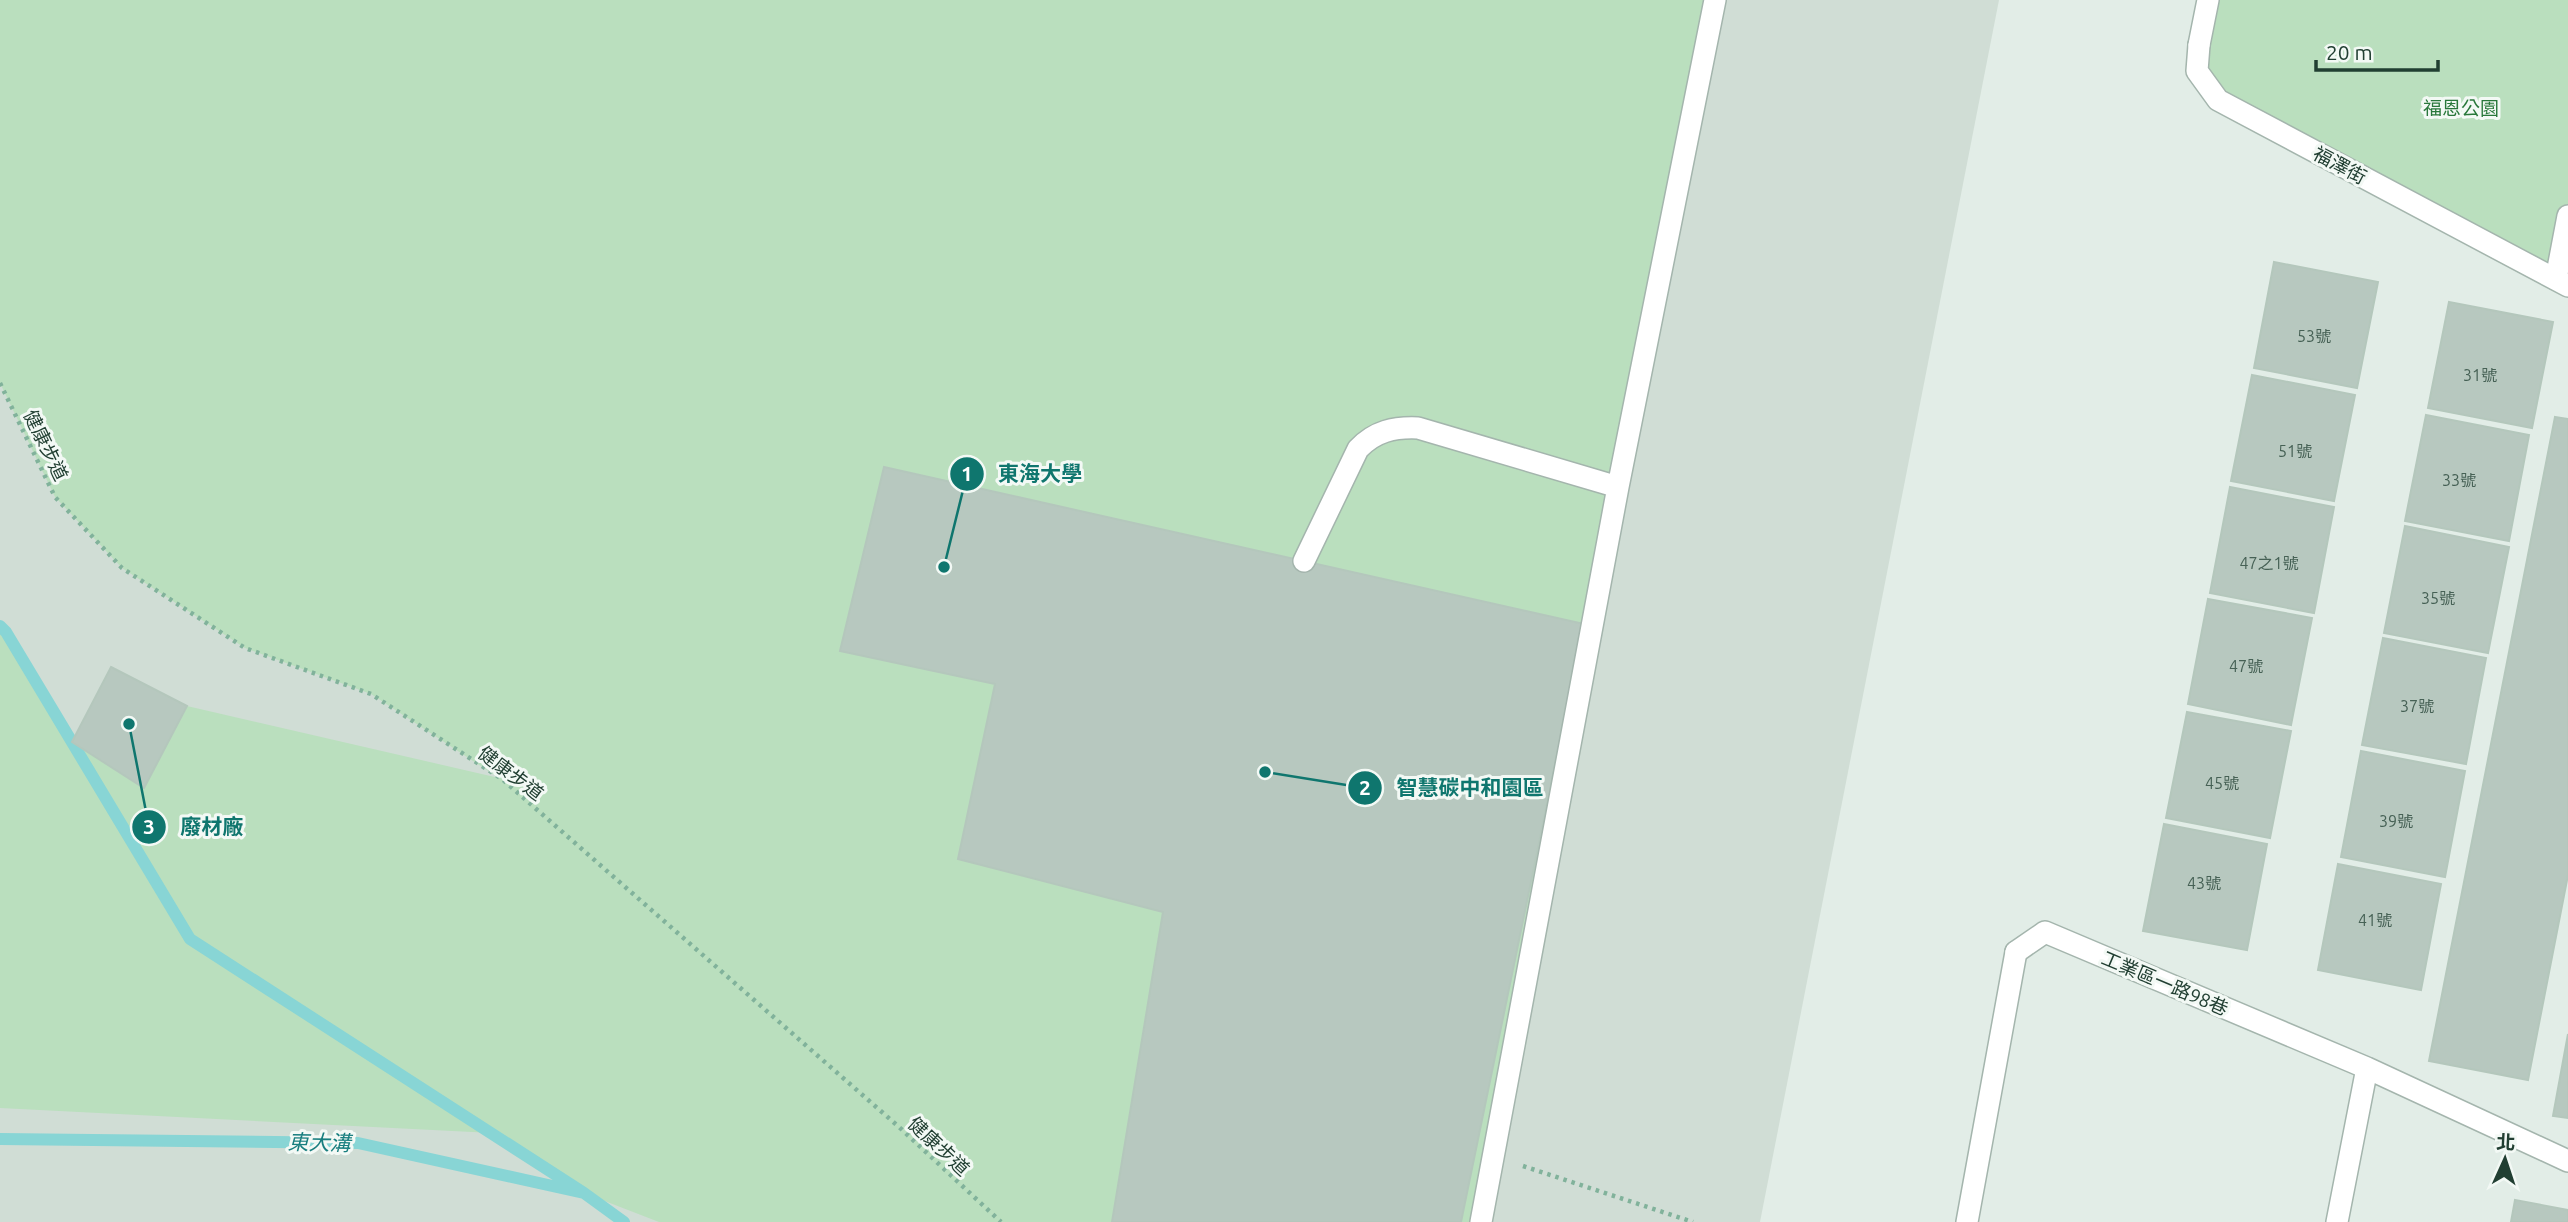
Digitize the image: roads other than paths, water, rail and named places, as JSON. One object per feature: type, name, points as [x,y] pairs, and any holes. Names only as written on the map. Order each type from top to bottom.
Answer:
[{"type":"street","points":[[1481,1222],[1618,486],[1715,0]]},
{"type":"street","name":"福澤街","points":[[2208,0],[2197,71],[2218,100],[2562,283]]},
{"type":"street","points":[[2562,283],[2568,216]]},
{"type":"street","points":[[1304,561],[1358,449],[1372,437],[1390,429],[1418,428],[1618,486]]},
{"type":"street","name":"工業區一路98巷","points":[[1968,1222],[2016,952],[2045,932],[2367,1068],[2568,1161]]},
{"type":"street","points":[[2337,1222],[2367,1068]]},
{"type":"waterway","points":[[0,626],[190,939],[584,1193]]},
{"type":"waterway","name":"東大溝","points":[[0,1139],[358,1143],[584,1193],[624,1222]]},
{"type":"place","name":"東海大學","points":[[944,567]]},
{"type":"place","name":"廢材廠","points":[[129,724]]},
{"type":"place","name":"智慧碳中和園區","points":[[1265,772]]},
{"type":"park label","name":"福恩公園","points":[[2461,108]]}]
